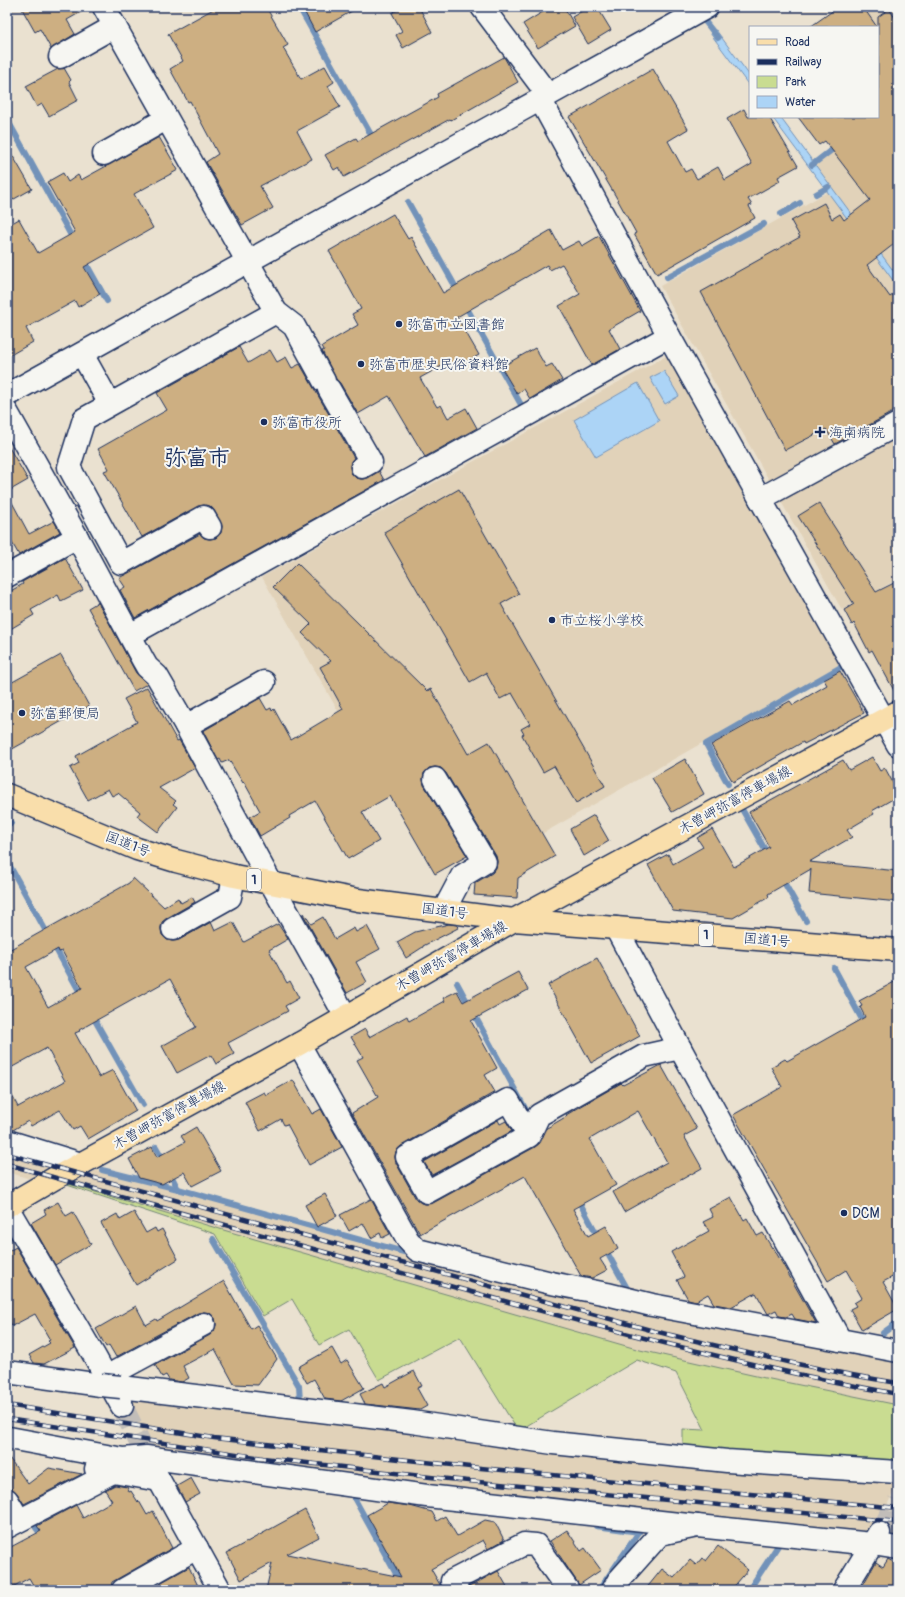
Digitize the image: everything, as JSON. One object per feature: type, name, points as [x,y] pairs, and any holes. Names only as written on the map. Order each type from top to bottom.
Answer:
[{"type":"main road","name":"木曽岬弥富停車場線","points":[[7,1207],[81,1164],[299,1044],[514,920],[891,716]]},
{"type":"main road","name":"国道1号","points":[[7,795],[136,848],[234,876],[358,900],[514,920],[898,950]]},
{"type":"street","points":[[104,7],[276,312],[294,326],[371,462],[362,467]]},
{"type":"street","points":[[482,7],[544,97],[669,336],[760,499],[891,716],[898,745]]},
{"type":"street","points":[[7,395],[700,11]]},
{"type":"street","points":[[60,57],[114,26]]},
{"type":"street","points":[[104,154],[166,119]]},
{"type":"street","points":[[210,527],[204,517],[121,563],[69,467],[84,419],[276,312]]},
{"type":"street","points":[[130,635],[669,336]]},
{"type":"street","points":[[82,354],[110,404]]},
{"type":"street","points":[[7,412],[77,537],[147,667],[157,676],[186,726],[346,1017]]},
{"type":"street","points":[[760,499],[898,424]]},
{"type":"street","points":[[7,576],[77,537]]},
{"type":"street","points":[[186,726],[264,682]]},
{"type":"street","points":[[435,779],[485,862],[462,876],[444,910]]},
{"type":"street","points":[[172,929],[230,897],[234,876]]},
{"type":"street","points":[[616,928],[840,1340]]},
{"type":"street","points":[[299,1044],[408,1240],[417,1250],[551,1283],[652,1305],[840,1340],[897,1349]]},
{"type":"street","points":[[528,1136],[508,1100],[407,1157],[427,1192],[528,1136],[539,1115],[644,1056],[680,1048]]},
{"type":"street","points":[[7,1141],[81,1164]]},
{"type":"street","points":[[7,1207],[65,1307],[117,1388]]},
{"type":"street","points":[[65,1307],[90,1328],[117,1388]]},
{"type":"street","points":[[117,1388],[204,1324]]},
{"type":"street","points":[[7,1372],[117,1388],[412,1422],[553,1443],[727,1461],[898,1472]]},
{"type":"street","points":[[220,1590],[155,1473],[113,1472],[10,1452],[8,1446],[123,1459],[146,1457],[427,1496],[697,1526],[876,1537],[898,1548]]},
{"type":"street","points":[[7,1500],[13,1523],[113,1472]]},
{"type":"street","points":[[621,1587],[660,1534],[697,1526]]},
{"type":"street","points":[[844,1590],[876,1537]]},
{"type":"street","points":[[457,1590],[452,1581],[524,1544],[536,1545],[568,1590]]},
{"type":"street","points":[[123,1590],[197,1548]]},
{"type":"shaded area","points":[[842,7],[898,7],[898,86],[879,26],[855,26]]},
{"type":"shaded area","name":"海南病院","points":[[898,102],[898,579],[842,610],[660,286],[833,189],[815,165],[877,118],[879,118],[879,116]]},
{"type":"shaded area","name":"市立桜小学校","points":[[668,355],[841,664],[489,864],[437,772],[388,799],[262,577]]},
{"type":"shaded area","points":[[7,1145],[65,1162],[34,1180],[7,1172]]},
{"type":"shaded area","points":[[96,1170],[541,1289],[898,1363],[898,1437],[676,1373],[67,1185]]},
{"type":"shaded area","points":[[121,1391],[891,1478],[896,1488],[873,1531],[866,1536],[670,1515],[151,1452]]},
{"type":"shaded area","points":[[898,1516],[898,1540],[889,1539],[888,1534]]},
{"type":"green space","points":[[69,1184],[640,1350],[765,1378],[898,1405],[898,1464],[683,1448],[683,1429],[705,1430],[676,1373],[637,1360],[518,1431],[460,1337],[379,1380],[349,1329],[319,1345],[292,1299],[263,1316],[215,1234],[67,1185]]},
{"type":"water","points":[[716,30],[749,75],[749,86],[710,33]]},
{"type":"water","points":[[773,118],[781,118],[898,277],[898,287]]},
{"type":"water","points":[[664,371],[679,396],[665,404],[650,378]]},
{"type":"water","points":[[638,383],[659,421],[596,457],[574,420]]},
{"type":"building","points":[[21,7],[90,7],[67,20],[75,34],[51,49],[40,29],[35,32]]},
{"type":"building","points":[[217,7],[266,7],[288,45],[283,48],[301,79],[325,66],[334,82],[328,86],[340,107],[297,131],[312,159],[260,186],[273,208],[242,225],[206,162],[218,154],[190,101],[188,102],[170,69],[183,61],[168,34]]},
{"type":"building","points":[[302,7],[359,7],[315,32]]},
{"type":"building","points":[[402,7],[419,7],[432,32],[403,48],[396,35],[402,31],[392,13]]},
{"type":"building","points":[[551,7],[564,7],[575,26],[538,48],[523,24]]},
{"type":"building","points":[[589,7],[597,7],[611,30],[588,44],[572,17]]},
{"type":"building","points":[[838,7],[863,7],[876,26],[811,26]]},
{"type":"building","points":[[889,9],[898,22],[898,241],[867,265],[890,297],[898,291],[898,409],[835,444],[826,429],[785,450],[701,292],[800,237],[791,221],[824,203],[832,219],[840,214],[844,220],[870,200],[825,141],[819,145],[799,118],[879,118],[878,17]]},
{"type":"building","points":[[504,57],[518,82],[451,120],[450,119],[344,177],[339,167],[334,170],[325,155],[356,138],[358,141],[438,97],[437,94]]},
{"type":"building","points":[[64,68],[71,80],[69,82],[78,100],[49,116],[42,104],[37,107],[26,86],[58,69]]},
{"type":"building","points":[[653,69],[688,129],[668,141],[685,172],[691,169],[697,179],[718,167],[725,180],[752,164],[727,119],[744,109],[749,118],[770,118],[798,166],[778,177],[780,181],[748,199],[752,205],[749,206],[755,218],[657,274],[634,234],[636,233],[615,195],[569,117]]},
{"type":"building","points":[[159,137],[178,170],[134,194],[153,228],[84,267],[100,294],[78,307],[75,301],[26,328],[33,342],[7,357],[7,226],[19,219],[38,253],[75,232],[47,182],[63,173],[68,182],[78,175],[81,180]]},
{"type":"building","points":[[7,146],[32,189],[7,203]]},
{"type":"building","points":[[393,214],[408,239],[411,237],[443,293],[551,230],[562,250],[579,241],[582,246],[599,236],[640,311],[609,329],[620,349],[592,365],[559,306],[580,294],[562,264],[550,270],[547,265],[457,317],[479,355],[454,369],[449,362],[420,378],[437,407],[441,405],[448,418],[466,408],[477,428],[425,457],[389,396],[358,414],[340,383],[336,379],[322,351],[324,350],[322,346],[358,325],[352,314],[361,309],[329,251]]},
{"type":"building","points":[[239,347],[248,363],[270,350],[277,362],[286,357],[292,368],[300,364],[354,458],[351,461],[350,466],[351,473],[356,478],[362,479],[368,478],[379,471],[384,480],[135,618],[120,590],[125,587],[119,578],[200,534],[204,538],[216,538],[221,533],[222,526],[214,510],[210,506],[204,505],[198,506],[142,537],[104,471],[109,469],[98,449],[167,410],[157,393]]},
{"type":"building","points":[[535,348],[546,367],[552,364],[562,380],[530,399],[524,389],[517,394],[501,367]]},
{"type":"building","points":[[7,444],[28,480],[7,492]]},
{"type":"building","points":[[459,489],[519,594],[501,604],[605,786],[576,803],[554,766],[543,772],[522,735],[524,734],[521,729],[530,724],[512,693],[500,699],[486,673],[470,682],[384,532]]},
{"type":"building","points":[[7,493],[29,534],[54,521],[60,532],[19,555],[7,534]]},
{"type":"building","points":[[819,503],[876,592],[898,581],[898,698],[872,650],[869,652],[854,623],[852,625],[844,610],[854,604],[798,516]]},
{"type":"building","points":[[65,558],[83,590],[61,601],[58,595],[31,610],[34,615],[7,631],[7,593],[23,584],[22,582]]},
{"type":"building","points":[[297,563],[427,691],[431,689],[468,754],[489,742],[555,856],[518,878],[517,898],[474,895],[475,883],[492,873],[496,868],[496,856],[446,773],[441,768],[429,768],[424,773],[424,785],[467,856],[435,874],[390,796],[362,812],[379,841],[348,859],[315,801],[289,816],[290,818],[260,836],[250,817],[260,811],[244,782],[243,783],[229,760],[222,763],[220,759],[218,760],[203,731],[260,698],[267,710],[271,708],[272,711],[274,709],[291,740],[343,709],[320,667],[331,661],[302,633],[311,624],[273,587]]},
{"type":"building","points":[[98,602],[136,673],[147,684],[134,691],[88,608]]},
{"type":"building","points":[[61,655],[89,706],[7,752],[7,685]]},
{"type":"building","points":[[840,671],[864,713],[804,744],[803,742],[733,782],[711,745],[790,701],[793,705],[827,685],[824,680]]},
{"type":"building","points":[[147,687],[177,741],[179,740],[195,768],[159,788],[176,801],[173,804],[177,807],[158,832],[137,816],[140,812],[118,793],[112,796],[108,789],[88,800],[70,768],[79,763],[76,756],[137,722],[124,699]]},
{"type":"building","points":[[872,757],[880,771],[885,768],[898,792],[898,796],[872,811],[874,814],[847,830],[852,837],[809,862],[898,871],[898,902],[809,893],[811,869],[768,894],[769,897],[733,918],[673,911],[648,865],[668,854],[673,864],[703,847],[697,838],[712,829],[734,867],[769,847],[749,812],[843,760],[849,770]]},
{"type":"building","points":[[685,759],[704,794],[672,812],[652,778]]},
{"type":"building","points":[[594,815],[609,841],[584,856],[570,829]]},
{"type":"building","points":[[133,878],[164,907],[178,898],[181,903],[192,897],[195,902],[162,922],[162,935],[167,940],[179,940],[211,922],[215,931],[233,922],[244,942],[278,924],[288,939],[269,950],[287,983],[290,981],[299,998],[285,1006],[288,1011],[228,1043],[234,1054],[216,1064],[211,1055],[177,1073],[162,1046],[196,1027],[170,979],[75,1033],[99,1077],[113,1070],[136,1111],[88,1139],[80,1126],[73,1130],[60,1110],[31,1126],[28,1121],[13,1130],[7,1129],[7,1086],[18,1107],[65,1081],[47,1048],[7,1070],[7,951],[129,883]],"holes":[[[58,949],[59,952],[62,951],[82,988],[48,1007],[26,967]]]},
{"type":"building","points":[[304,913],[311,924],[323,917],[335,939],[354,928],[356,932],[367,926],[380,949],[356,962],[367,982],[347,993],[303,914]]},
{"type":"building","points":[[449,924],[457,925],[458,928],[423,946],[406,958],[397,942],[415,932]]},
{"type":"building","points":[[597,958],[640,1036],[591,1063],[548,985]]},
{"type":"building","points":[[518,972],[528,990],[471,1021],[497,1068],[485,1075],[495,1092],[401,1146],[396,1151],[396,1163],[416,1199],[421,1203],[433,1203],[535,1147],[540,1143],[547,1128],[567,1116],[566,1115],[621,1083],[623,1085],[661,1065],[697,1129],[684,1136],[702,1168],[624,1212],[613,1192],[667,1162],[638,1111],[590,1139],[616,1185],[573,1209],[588,1236],[606,1226],[618,1249],[600,1259],[607,1270],[592,1278],[581,1276],[525,1176],[420,1234],[352,1113],[378,1097],[357,1060],[363,1057],[351,1037],[365,1029],[369,1037],[407,1016],[409,1021],[445,1001],[443,998],[457,991],[463,1002]]},
{"type":"building","points":[[898,980],[898,1274],[883,1282],[898,1309],[862,1330],[850,1309],[856,1306],[854,1303],[862,1298],[846,1270],[828,1281],[733,1115],[782,1087],[771,1067],[785,1059],[787,1061],[865,1017],[859,1001]]},
{"type":"building","points":[[293,1080],[312,1114],[321,1109],[342,1147],[309,1165],[287,1124],[284,1125],[281,1119],[260,1131],[245,1102],[264,1092],[266,1095]]},
{"type":"building","points":[[498,1120],[500,1124],[506,1121],[512,1131],[432,1175],[424,1162]]},
{"type":"building","points":[[196,1127],[221,1171],[192,1186],[184,1172],[162,1184],[139,1178],[129,1159],[152,1147],[157,1157],[185,1142],[181,1136]]},
{"type":"building","points":[[325,1194],[337,1216],[317,1227],[305,1205]]},
{"type":"building","points":[[731,1197],[744,1220],[747,1218],[757,1236],[763,1233],[772,1248],[773,1247],[816,1323],[795,1319],[792,1314],[786,1317],[779,1316],[776,1310],[768,1314],[756,1293],[731,1307],[714,1304],[708,1294],[696,1301],[688,1299],[677,1280],[684,1277],[671,1252],[709,1231],[703,1222],[713,1217],[709,1209]]},
{"type":"building","points":[[371,1199],[390,1234],[382,1238],[380,1233],[371,1238],[363,1223],[349,1231],[340,1215]]},
{"type":"building","points":[[58,1202],[66,1216],[73,1212],[91,1244],[55,1265],[31,1223],[46,1214],[44,1210]]},
{"type":"building","points":[[134,1212],[146,1233],[155,1228],[157,1232],[162,1229],[178,1259],[136,1285],[101,1223],[117,1214],[120,1220]]},
{"type":"building","points":[[16,1247],[75,1348],[44,1364],[34,1363],[29,1355],[50,1343],[48,1341],[50,1340],[35,1314],[12,1326],[7,1317],[7,1252]]},
{"type":"building","points":[[224,1281],[251,1329],[257,1325],[277,1359],[258,1385],[234,1384],[215,1349],[183,1366],[189,1378],[182,1382],[169,1380],[166,1375],[162,1377],[155,1365],[210,1335],[214,1331],[216,1325],[215,1318],[210,1313],[198,1313],[116,1357],[109,1345],[106,1347],[96,1329],[136,1306],[146,1325],[156,1319],[157,1321]]},
{"type":"building","points":[[332,1348],[341,1364],[347,1360],[364,1388],[341,1401],[325,1399],[314,1379],[307,1383],[298,1367]]},
{"type":"building","points":[[414,1371],[422,1386],[417,1388],[427,1406],[420,1410],[365,1404],[360,1394],[383,1383],[385,1387]]},
{"type":"building","points":[[7,1455],[28,1484],[49,1468],[82,1474],[24,1504],[17,1493],[7,1486]]},
{"type":"building","points":[[191,1478],[200,1494],[185,1502],[177,1486]]},
{"type":"building","points":[[115,1485],[127,1487],[129,1492],[131,1491],[138,1502],[139,1501],[147,1515],[153,1511],[172,1548],[112,1582],[111,1587],[105,1590],[36,1590],[29,1578],[7,1590],[7,1549],[41,1531],[37,1526],[76,1505],[83,1518],[112,1501],[105,1490]]},
{"type":"building","points":[[388,1503],[410,1506],[432,1512],[437,1521],[445,1516],[457,1536],[485,1520],[495,1522],[504,1540],[488,1549],[483,1540],[431,1569],[443,1590],[266,1590],[272,1563],[241,1580],[227,1553],[305,1510],[319,1537],[287,1554],[401,1577],[367,1515]]},
{"type":"building","points":[[567,1530],[581,1551],[585,1548],[601,1570],[579,1585],[550,1541]]},
{"type":"building","points":[[718,1546],[748,1570],[731,1590],[645,1590],[662,1569],[674,1578],[690,1560],[696,1565],[702,1558],[706,1561]]},
{"type":"building","points":[[888,1559],[898,1565],[898,1590],[860,1590],[876,1562],[883,1567]]},
{"type":"building","points":[[189,1567],[200,1590],[164,1590],[160,1583]]},
{"type":"building","points":[[498,1571],[509,1590],[469,1590],[469,1587]]},
{"type":"waterway","points":[[299,7],[374,140]]},
{"type":"waterway","points":[[700,15],[718,38]]},
{"type":"waterway","points":[[7,119],[74,241]]},
{"type":"waterway","points":[[812,165],[838,145]]},
{"type":"waterway","points":[[816,194],[828,187]]},
{"type":"waterway","points":[[408,202],[459,293]]},
{"type":"waterway","points":[[781,214],[800,203]]},
{"type":"waterway","points":[[667,277],[764,224]]},
{"type":"waterway","points":[[83,258],[107,301]]},
{"type":"waterway","points":[[464,303],[524,410]]},
{"type":"waterway","points":[[728,784],[706,744],[839,668]]},
{"type":"waterway","points":[[743,811],[768,855]]},
{"type":"waterway","points":[[7,825],[11,823]]},
{"type":"waterway","points":[[7,861],[82,996]]},
{"type":"waterway","points":[[781,877],[806,921]]},
{"type":"waterway","points":[[834,968],[865,1025]]},
{"type":"waterway","points":[[457,983],[526,1110]]},
{"type":"waterway","points":[[92,1015],[143,1105]]},
{"type":"waterway","points":[[156,1147],[164,1161]]},
{"type":"waterway","points":[[102,1170],[178,1189],[411,1254]]},
{"type":"waterway","points":[[169,1171],[178,1189]]},
{"type":"waterway","points":[[577,1198],[599,1238]]},
{"type":"waterway","points":[[213,1239],[299,1386],[300,1402]]},
{"type":"waterway","points":[[604,1247],[628,1290]]},
{"type":"waterway","points":[[883,1333],[898,1322]]},
{"type":"waterway","points":[[353,1496],[405,1590]]},
{"type":"waterway","points":[[596,1526],[639,1532],[599,1590]]},
{"type":"waterway","points":[[36,1528],[43,1537]]},
{"type":"waterway","points":[[749,1590],[779,1544],[785,1544]]},
{"type":"tunnel","points":[[122,1406],[152,1467]]},
{"type":"tunnel","points":[[881,1531],[898,1502]]},
{"type":"railway","points":[[7,1154],[654,1331],[806,1366],[898,1383]]},
{"type":"railway","points":[[7,1164],[221,1224],[608,1329],[781,1371],[898,1394]]},
{"type":"railway","points":[[7,1405],[214,1438],[470,1467],[898,1508]]},
{"type":"railway","points":[[7,1419],[263,1458],[448,1479],[898,1522]]},
{"type":"place","name":"弥富市立図書館","points":[[399,324]]},
{"type":"place","name":"弥富市歴史民俗資料館","points":[[361,364]]},
{"type":"place","name":"弥富市役所","points":[[264,422]]},
{"type":"place","name":"海南病院","points":[[820,432]]},
{"type":"place","name":"市立桜小学校","points":[[552,620]]},
{"type":"place","name":"弥富郵便局","points":[[22,713]]},
{"type":"place","name":"DCM","points":[[844,1213]]},
{"type":"district","name":"弥富市","points":[[197,458]]}]
